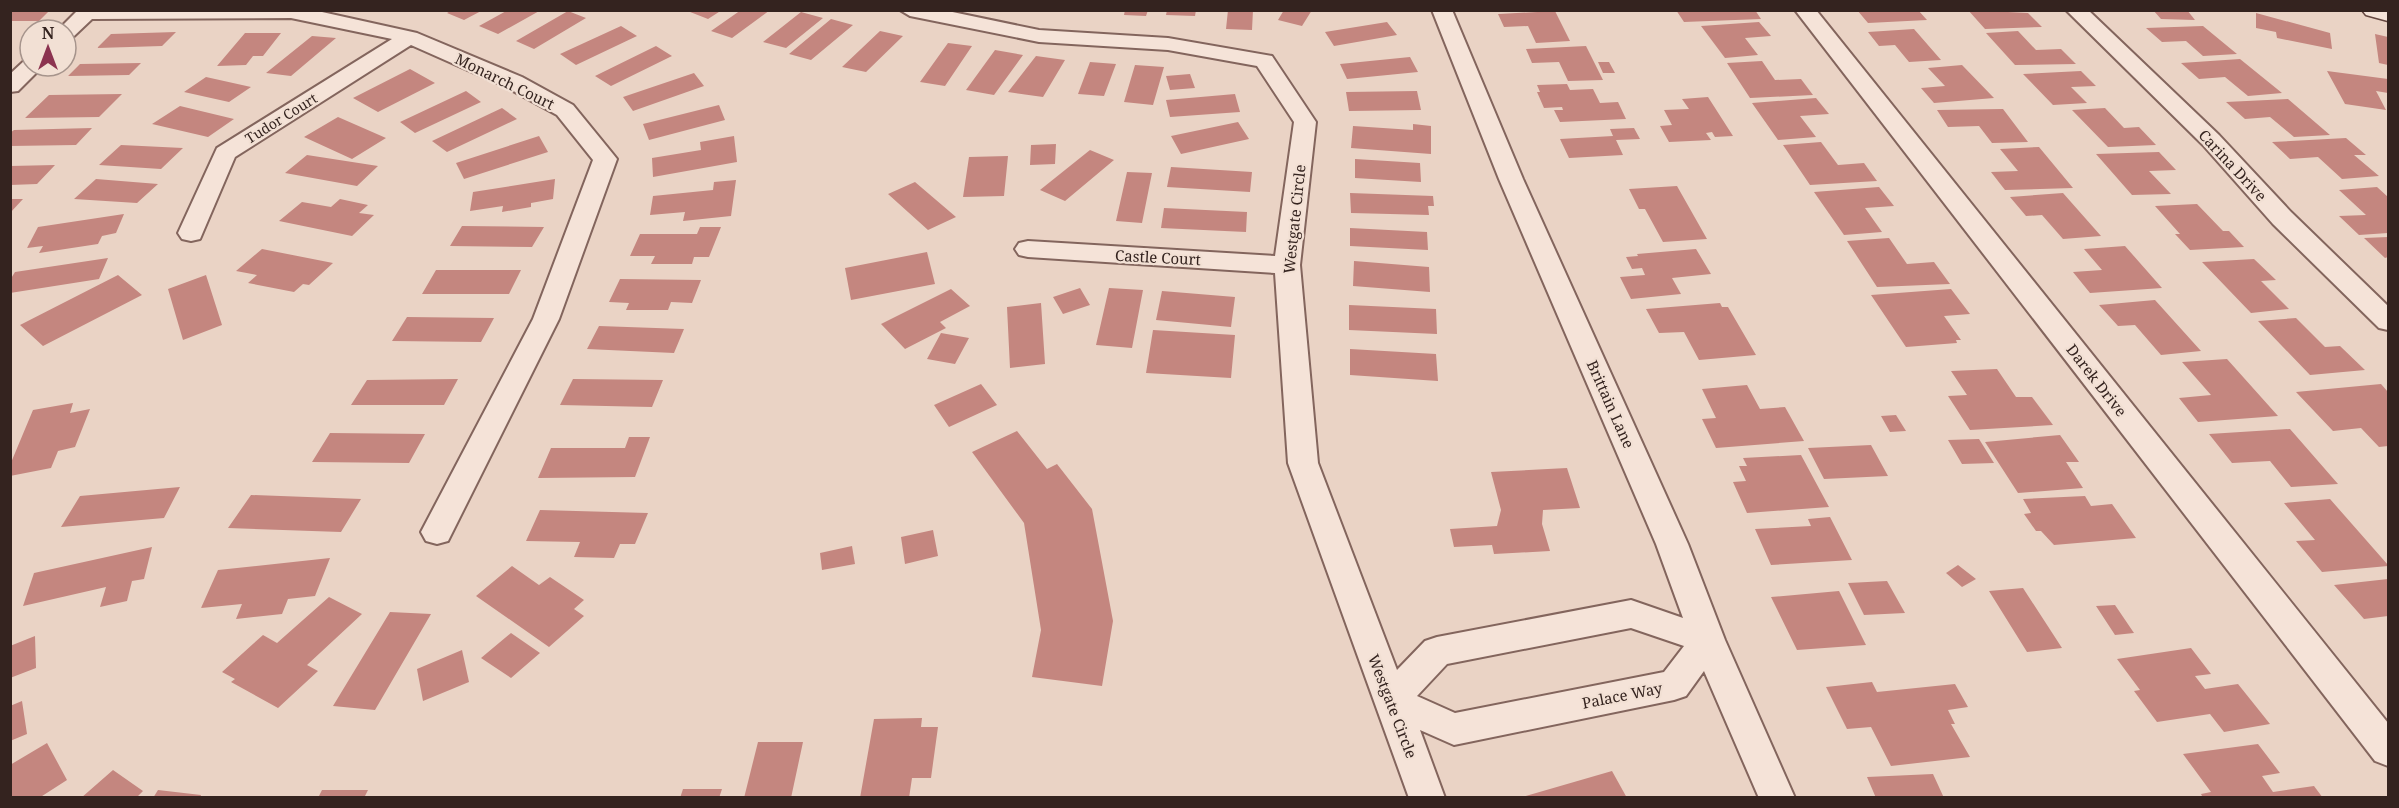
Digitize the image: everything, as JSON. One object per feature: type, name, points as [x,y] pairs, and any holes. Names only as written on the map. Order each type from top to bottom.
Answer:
[{"type":"main road","points":[[2374,10],[2388,14]]},
{"type":"street","name":"Westgate Circle","points":[[910,10],[1039,36],[1168,44],[1264,61],[1305,122],[1287,265],[1303,463],[1427,798]]},
{"type":"street","name":"Brittain Lane","points":[[1442,10],[1511,179],[1650,493],[1708,640],[1778,798]]},
{"type":"street","name":"Darek Drive","points":[[1804,10],[2388,750]]},
{"type":"street","name":"Carina Drive","points":[[2076,10],[2211,140],[2282,218],[2388,321]]},
{"type":"street","name":"Monarch Court","points":[[88,12],[291,12],[410,37],[514,82],[565,110],[605,159],[546,319],[437,532]]},
{"type":"street","name":"Tudor Court","points":[[191,233],[225,153],[410,37]]},
{"type":"street","name":"Castle Court","points":[[1028,249],[1287,265]]},
{"type":"street","points":[[1390,701],[1437,651],[1630,614],[1708,640]]},
{"type":"street","name":"Palace Way","points":[[1390,701],[1454,729],[1674,685],[1708,640]]},
{"type":"building","points":[[10,10],[50,10],[42,18],[18,18],[18,21],[10,21]]},
{"type":"building","points":[[452,10],[483,10],[464,20],[447,13]]},
{"type":"building","points":[[508,10],[541,10],[498,34],[479,26]]},
{"type":"building","points":[[685,10],[722,10],[708,19]]},
{"type":"building","points":[[741,10],[770,10],[732,38],[711,31]]},
{"type":"building","points":[[1125,10],[1148,10],[1146,16],[1124,15]]},
{"type":"building","points":[[1167,10],[1196,10],[1195,16],[1166,15]]},
{"type":"building","points":[[1228,10],[1253,10],[1252,30],[1226,29]]},
{"type":"building","points":[[1284,10],[1312,10],[1302,26],[1278,20]]},
{"type":"building","points":[[1676,10],[1755,10],[1761,19],[1684,22]]},
{"type":"building","points":[[1857,10],[1918,10],[1927,20],[1868,23]]},
{"type":"building","points":[[1968,10],[2028,13],[2042,27],[1985,29]]},
{"type":"building","points":[[2153,10],[2187,10],[2195,20],[2161,19]]},
{"type":"building","points":[[568,11],[586,18],[534,49],[516,41]]},
{"type":"building","points":[[1555,11],[1570,41],[1536,43],[1528,26],[1504,27],[1498,14]]},
{"type":"building","points":[[801,12],[823,18],[786,48],[763,42]]},
{"type":"building","points":[[2256,13],[2330,33],[2332,49],[2277,38],[2276,32],[2256,28]]},
{"type":"building","points":[[831,19],[853,25],[811,60],[789,54]]},
{"type":"building","points":[[1387,22],[1397,35],[1334,46],[1325,32]]},
{"type":"building","points":[[1759,22],[1771,36],[1745,38],[1758,55],[1725,58],[1701,26]]},
{"type":"building","points":[[621,26],[637,36],[576,65],[560,54]]},
{"type":"building","points":[[2203,26],[2237,54],[2203,56],[2186,41],[2162,42],[2146,28]]},
{"type":"building","points":[[1914,29],[1941,60],[1909,62],[1895,45],[1879,46],[1868,32]]},
{"type":"building","points":[[880,31],[903,36],[866,72],[842,67]]},
{"type":"building","points":[[2018,31],[2036,50],[2061,49],[2076,64],[2015,65],[1986,33]]},
{"type":"building","points":[[176,32],[162,46],[97,48],[111,34]]},
{"type":"building","points":[[245,33],[281,33],[263,56],[253,56],[246,65],[217,66]]},
{"type":"building","points":[[2375,34],[2388,37],[2388,65],[2379,63]]},
{"type":"building","points":[[312,36],[336,38],[291,76],[266,73]]},
{"type":"building","points":[[948,43],[972,46],[945,86],[920,82]]},
{"type":"building","points":[[656,46],[672,56],[611,86],[595,76]]},
{"type":"building","points":[[1586,46],[1603,80],[1568,81],[1559,62],[1532,63],[1526,49]]},
{"type":"building","points":[[995,50],[1023,55],[994,95],[966,90]]},
{"type":"building","points":[[1036,56],[1065,60],[1043,97],[1008,92]]},
{"type":"building","points":[[1410,57],[1418,72],[1347,79],[1340,64]]},
{"type":"building","points":[[2240,59],[2282,93],[2248,96],[2225,77],[2199,79],[2181,63]]},
{"type":"building","points":[[1762,61],[1775,80],[1801,79],[1813,95],[1750,98],[1727,63]]},
{"type":"building","points":[[1090,62],[1116,64],[1104,96],[1078,94]]},
{"type":"building","points":[[1598,62],[1609,62],[1615,73],[1603,73]]},
{"type":"building","points":[[141,63],[129,75],[78,76],[80,64]]},
{"type":"building","points":[[1135,65],[1164,67],[1153,105],[1124,102]]},
{"type":"building","points":[[1962,65],[1994,98],[1934,103],[1921,88],[1945,86],[1928,68]]},
{"type":"building","points":[[410,69],[435,83],[378,112],[353,98]]},
{"type":"building","points":[[2081,71],[2096,86],[2071,87],[2087,103],[2053,105],[2023,74]]},
{"type":"building","points":[[2327,71],[2388,79],[2388,93],[2376,91],[2386,110],[2345,104]]},
{"type":"building","points":[[694,73],[704,86],[633,111],[623,97]]},
{"type":"building","points":[[1190,74],[1195,88],[1170,90],[1166,76]]},
{"type":"building","points":[[206,77],[251,87],[229,102],[184,92]]},
{"type":"building","points":[[1567,84],[1570,90],[1593,89],[1600,103],[1618,102],[1626,119],[1560,122],[1554,110],[1563,110],[1562,107],[1544,108],[1537,92],[1540,92],[1537,85]]},
{"type":"building","points":[[466,91],[481,102],[415,133],[400,122]]},
{"type":"building","points":[[1417,91],[1421,110],[1349,111],[1346,92]]},
{"type":"building","points":[[122,94],[99,117],[25,118],[49,95]]},
{"type":"building","points":[[1235,94],[1240,112],[1170,117],[1166,100]]},
{"type":"building","points":[[1708,97],[1733,136],[1715,137],[1712,132],[1706,133],[1711,140],[1669,142],[1660,126],[1672,125],[1664,110],[1689,109],[1682,99]]},
{"type":"building","points":[[1816,98],[1829,114],[1800,116],[1816,137],[1778,140],[1752,103]]},
{"type":"building","points":[[2288,99],[2330,135],[2294,137],[2270,117],[2245,119],[2226,102]]},
{"type":"building","points":[[719,105],[725,120],[649,140],[643,124]]},
{"type":"building","points":[[180,106],[234,119],[208,137],[152,124]]},
{"type":"building","points":[[502,108],[517,119],[447,152],[432,141]]},
{"type":"building","points":[[2105,108],[2124,128],[2139,127],[2156,145],[2108,147],[2072,110]]},
{"type":"building","points":[[2003,109],[2028,142],[1992,143],[1979,126],[1948,127],[1937,110]]},
{"type":"building","points":[[338,117],[386,138],[352,159],[304,137]]},
{"type":"building","points":[[1238,122],[1249,139],[1181,154],[1171,136]]},
{"type":"building","points":[[1413,124],[1431,126],[1431,154],[1351,148],[1353,126],[1413,130]]},
{"type":"building","points":[[92,128],[76,145],[10,146],[10,133],[14,130]]},
{"type":"building","points":[[1634,128],[1640,139],[1616,140],[1623,155],[1569,158],[1560,139],[1613,136],[1610,129]]},
{"type":"building","points":[[539,136],[548,152],[464,179],[456,163]]},
{"type":"building","points":[[734,136],[737,162],[653,177],[652,158],[701,150],[700,142]]},
{"type":"building","points":[[2346,138],[2366,155],[2354,155],[2379,176],[2342,179],[2318,157],[2290,159],[2272,142]]},
{"type":"building","points":[[1821,142],[1838,165],[1864,163],[1877,181],[1810,185],[1783,145]]},
{"type":"building","points":[[1056,144],[1055,164],[1030,165],[1031,145]]},
{"type":"building","points":[[121,145],[183,148],[161,169],[99,165]]},
{"type":"building","points":[[2039,147],[2073,188],[2005,190],[1991,172],[2018,171],[2000,149]]},
{"type":"building","points":[[1090,150],[1114,160],[1065,201],[1040,190]]},
{"type":"building","points":[[2159,152],[2176,170],[2149,171],[2171,194],[2132,195],[2096,154]]},
{"type":"building","points":[[307,155],[378,166],[357,186],[285,173]]},
{"type":"building","points":[[1008,156],[1004,196],[963,197],[969,157]]},
{"type":"building","points":[[1355,159],[1420,163],[1421,182],[1355,178]]},
{"type":"building","points":[[55,165],[37,184],[10,185],[10,166]]},
{"type":"building","points":[[1171,167],[1252,172],[1250,192],[1167,187]]},
{"type":"building","points":[[1127,172],[1152,173],[1142,223],[1116,221]]},
{"type":"building","points":[[96,179],[158,184],[137,203],[74,199]]},
{"type":"building","points":[[555,179],[553,199],[531,203],[531,207],[502,212],[503,206],[470,211],[473,192]]},
{"type":"building","points":[[736,180],[731,216],[683,221],[685,212],[650,215],[653,196],[713,190],[714,182]]},
{"type":"building","points":[[915,182],[956,217],[928,230],[888,194]]},
{"type":"building","points":[[1677,186],[1707,239],[1663,242],[1645,209],[1639,209],[1629,189]]},
{"type":"building","points":[[1879,187],[1894,206],[1865,208],[1882,232],[1844,235],[1814,192]]},
{"type":"building","points":[[2377,187],[2388,197],[2388,233],[2359,235],[2339,216],[2366,215],[2339,190]]},
{"type":"building","points":[[1350,193],[1433,196],[1434,206],[1428,206],[1429,215],[1351,213]]},
{"type":"building","points":[[2063,193],[2101,236],[2063,239],[2042,215],[2026,216],[2010,197]]},
{"type":"building","points":[[10,199],[23,199],[10,213]]},
{"type":"building","points":[[340,199],[368,205],[359,213],[374,215],[352,236],[279,221],[302,202],[331,207]]},
{"type":"building","points":[[2197,204],[2223,231],[2229,231],[2244,247],[2190,250],[2175,234],[2180,234],[2155,206]]},
{"type":"building","points":[[1164,208],[1247,212],[1246,232],[1161,228]]},
{"type":"building","points":[[124,214],[116,233],[102,236],[98,244],[39,253],[43,246],[27,248],[38,227]]},
{"type":"building","points":[[462,226],[544,227],[532,247],[450,246]]},
{"type":"building","points":[[700,227],[721,227],[709,257],[694,257],[692,264],[651,264],[655,256],[630,256],[640,234],[697,234]]},
{"type":"building","points":[[1350,228],[1427,232],[1428,250],[1350,246]]},
{"type":"building","points":[[2388,237],[2388,257],[2385,258],[2364,238]]},
{"type":"building","points":[[1889,238],[1907,264],[1934,262],[1950,284],[1877,287],[1847,241]]},
{"type":"building","points":[[2125,246],[2162,288],[2090,293],[2073,272],[2102,270],[2084,249]]},
{"type":"building","points":[[262,249],[333,263],[309,285],[303,284],[294,292],[248,283],[257,275],[236,271]]},
{"type":"building","points":[[1696,249],[1711,274],[1672,278],[1681,294],[1631,299],[1620,277],[1645,275],[1642,268],[1632,269],[1626,257]]},
{"type":"building","points":[[927,252],[935,284],[851,300],[845,268]]},
{"type":"building","points":[[108,258],[99,279],[10,293],[10,280],[15,272]]},
{"type":"building","points":[[2254,259],[2276,280],[2261,281],[2289,309],[2251,313],[2202,262]]},
{"type":"building","points":[[1354,261],[1429,267],[1430,292],[1353,286]]},
{"type":"building","points":[[436,270],[521,270],[509,294],[422,294]]},
{"type":"building","points":[[118,275],[142,295],[43,346],[20,325]]},
{"type":"building","points":[[206,275],[222,325],[183,340],[168,289]]},
{"type":"building","points":[[620,279],[701,280],[692,303],[671,302],[668,310],[626,310],[629,303],[609,302]]},
{"type":"building","points":[[1080,288],[1090,305],[1063,314],[1053,297]]},
{"type":"building","points":[[1109,288],[1143,290],[1132,348],[1096,345]]},
{"type":"building","points":[[951,289],[970,306],[940,322],[946,328],[905,349],[881,324]]},
{"type":"building","points":[[1951,289],[1970,314],[1944,316],[1961,340],[1956,340],[1957,343],[1906,347],[1871,295]]},
{"type":"building","points":[[1162,291],[1235,297],[1231,327],[1156,320]]},
{"type":"building","points":[[2155,300],[2201,351],[2161,355],[2135,325],[2118,326],[2099,305]]},
{"type":"building","points":[[1041,303],[1045,364],[1010,368],[1007,307]]},
{"type":"building","points":[[1720,303],[1722,307],[1728,307],[1756,355],[1699,360],[1684,332],[1659,333],[1646,309]]},
{"type":"building","points":[[1349,305],[1436,309],[1437,334],[1349,330]]},
{"type":"building","points":[[407,317],[494,318],[481,342],[392,341]]},
{"type":"building","points":[[2296,318],[2325,347],[2340,346],[2365,370],[2310,375],[2258,321]]},
{"type":"building","points":[[599,326],[684,329],[674,353],[587,349]]},
{"type":"building","points":[[1153,330],[1235,335],[1231,378],[1146,373]]},
{"type":"building","points":[[941,333],[969,338],[955,364],[927,359]]},
{"type":"building","points":[[1350,349],[1436,354],[1438,381],[1350,375]]},
{"type":"building","points":[[2227,359],[2278,416],[2198,422],[2179,398],[2211,395],[2182,362]]},
{"type":"building","points":[[1997,369],[2016,397],[2032,397],[2053,425],[1970,430],[1948,396],[1967,395],[1951,371]]},
{"type":"building","points":[[458,379],[444,405],[351,405],[367,380]]},
{"type":"building","points":[[573,379],[663,380],[652,407],[560,405]]},
{"type":"building","points":[[981,384],[997,405],[949,427],[934,405]]},
{"type":"building","points":[[2381,384],[2388,392],[2388,446],[2379,447],[2361,428],[2333,431],[2296,392]]},
{"type":"building","points":[[1747,385],[1760,409],[1785,407],[1804,441],[1716,448],[1702,419],[1716,418],[1702,389]]},
{"type":"building","points":[[73,403],[70,413],[90,409],[75,447],[58,451],[51,468],[10,476],[10,465],[33,410]]},
{"type":"building","points":[[1896,415],[1906,431],[1890,432],[1881,416]]},
{"type":"building","points":[[2290,429],[2338,484],[2291,487],[2270,461],[2232,463],[2209,434]]},
{"type":"building","points":[[1017,431],[1047,469],[1057,464],[1092,509],[1113,621],[1102,686],[1032,677],[1041,630],[1024,523],[972,452]]},
{"type":"building","points":[[330,433],[425,434],[409,463],[312,462]]},
{"type":"building","points":[[2060,435],[2079,462],[2066,462],[2083,488],[2018,493],[1985,442]]},
{"type":"building","points":[[629,437],[650,437],[635,477],[538,478],[551,448],[625,448]]},
{"type":"building","points":[[1979,439],[1994,463],[1962,464],[1948,440]]},
{"type":"building","points":[[1871,445],[1888,476],[1824,479],[1808,448]]},
{"type":"building","points":[[1801,455],[1829,507],[1747,513],[1733,482],[1746,481],[1739,466],[1747,466],[1743,458]]},
{"type":"building","points":[[1567,468],[1580,508],[1543,510],[1542,524],[1550,551],[1494,554],[1492,545],[1454,547],[1450,529],[1497,526],[1501,510],[1491,472]]},
{"type":"building","points":[[180,487],[164,518],[61,527],[80,496]]},
{"type":"building","points":[[251,495],[361,499],[341,532],[228,528]]},
{"type":"building","points":[[2085,496],[2091,506],[2112,504],[2136,538],[2054,545],[2041,531],[2036,531],[2024,514],[2031,513],[2023,499]]},
{"type":"building","points":[[2330,499],[2388,566],[2322,572],[2296,541],[2315,540],[2284,503]]},
{"type":"building","points":[[540,510],[648,513],[635,544],[620,544],[614,558],[574,557],[580,542],[526,541]]},
{"type":"building","points":[[1830,517],[1852,560],[1771,565],[1755,529],[1811,526],[1808,519]]},
{"type":"building","points":[[933,530],[938,556],[905,564],[901,537]]},
{"type":"building","points":[[852,546],[855,564],[822,570],[820,553]]},
{"type":"building","points":[[152,547],[144,579],[132,581],[127,601],[100,607],[106,587],[23,606],[34,573]]},
{"type":"building","points":[[330,558],[315,596],[288,599],[282,614],[236,619],[242,604],[201,608],[218,570]]},
{"type":"building","points":[[1958,565],[1976,579],[1962,587],[1946,573]]},
{"type":"building","points":[[512,566],[539,585],[550,577],[584,600],[574,609],[584,616],[549,647],[476,596]]},
{"type":"building","points":[[2388,579],[2388,616],[2364,619],[2334,585]]},
{"type":"building","points":[[1887,581],[1905,613],[1864,615],[1848,583]]},
{"type":"building","points":[[2023,588],[2062,648],[2027,652],[1989,591]]},
{"type":"building","points":[[1839,591],[1866,645],[1797,650],[1771,597]]},
{"type":"building","points":[[329,597],[362,614],[307,665],[318,671],[278,708],[231,682],[235,679],[222,672],[263,635],[277,643]]},
{"type":"building","points":[[2115,605],[2134,633],[2115,635],[2096,606]]},
{"type":"building","points":[[390,612],[431,614],[375,710],[333,706]]},
{"type":"building","points":[[511,633],[540,653],[511,678],[481,658]]},
{"type":"building","points":[[35,636],[36,668],[10,678],[10,646]]},
{"type":"building","points":[[2191,648],[2211,674],[2195,676],[2205,689],[2238,684],[2270,724],[2224,732],[2210,714],[2157,722],[2134,691],[2140,690],[2117,659]]},
{"type":"building","points":[[462,650],[469,682],[423,701],[417,669]]},
{"type":"building","points":[[1872,682],[1877,692],[1955,684],[1968,707],[1948,710],[1955,724],[1951,724],[1970,757],[1891,766],[1871,727],[1847,729],[1826,687]]},
{"type":"building","points":[[22,701],[27,734],[10,741],[10,706]]},
{"type":"building","points":[[922,718],[921,727],[938,727],[931,778],[912,778],[909,798],[860,798],[874,719]]},
{"type":"building","points":[[758,742],[803,742],[791,798],[744,798]]},
{"type":"building","points":[[47,743],[67,780],[39,798],[10,798],[10,765]]},
{"type":"building","points":[[2258,744],[2280,773],[2262,776],[2273,792],[2314,786],[2323,798],[2203,798],[2201,794],[2211,792],[2183,754]]},
{"type":"building","points":[[113,770],[143,791],[136,798],[81,798]]},
{"type":"building","points":[[1612,771],[1627,798],[1522,798],[1522,797]]},
{"type":"building","points":[[1933,774],[1944,798],[1876,798],[1867,777]]},
{"type":"building","points":[[683,789],[722,789],[719,798],[680,798]]},
{"type":"building","points":[[158,790],[201,795],[200,798],[153,798]]},
{"type":"building","points":[[322,790],[368,790],[364,798],[318,798]]}]
